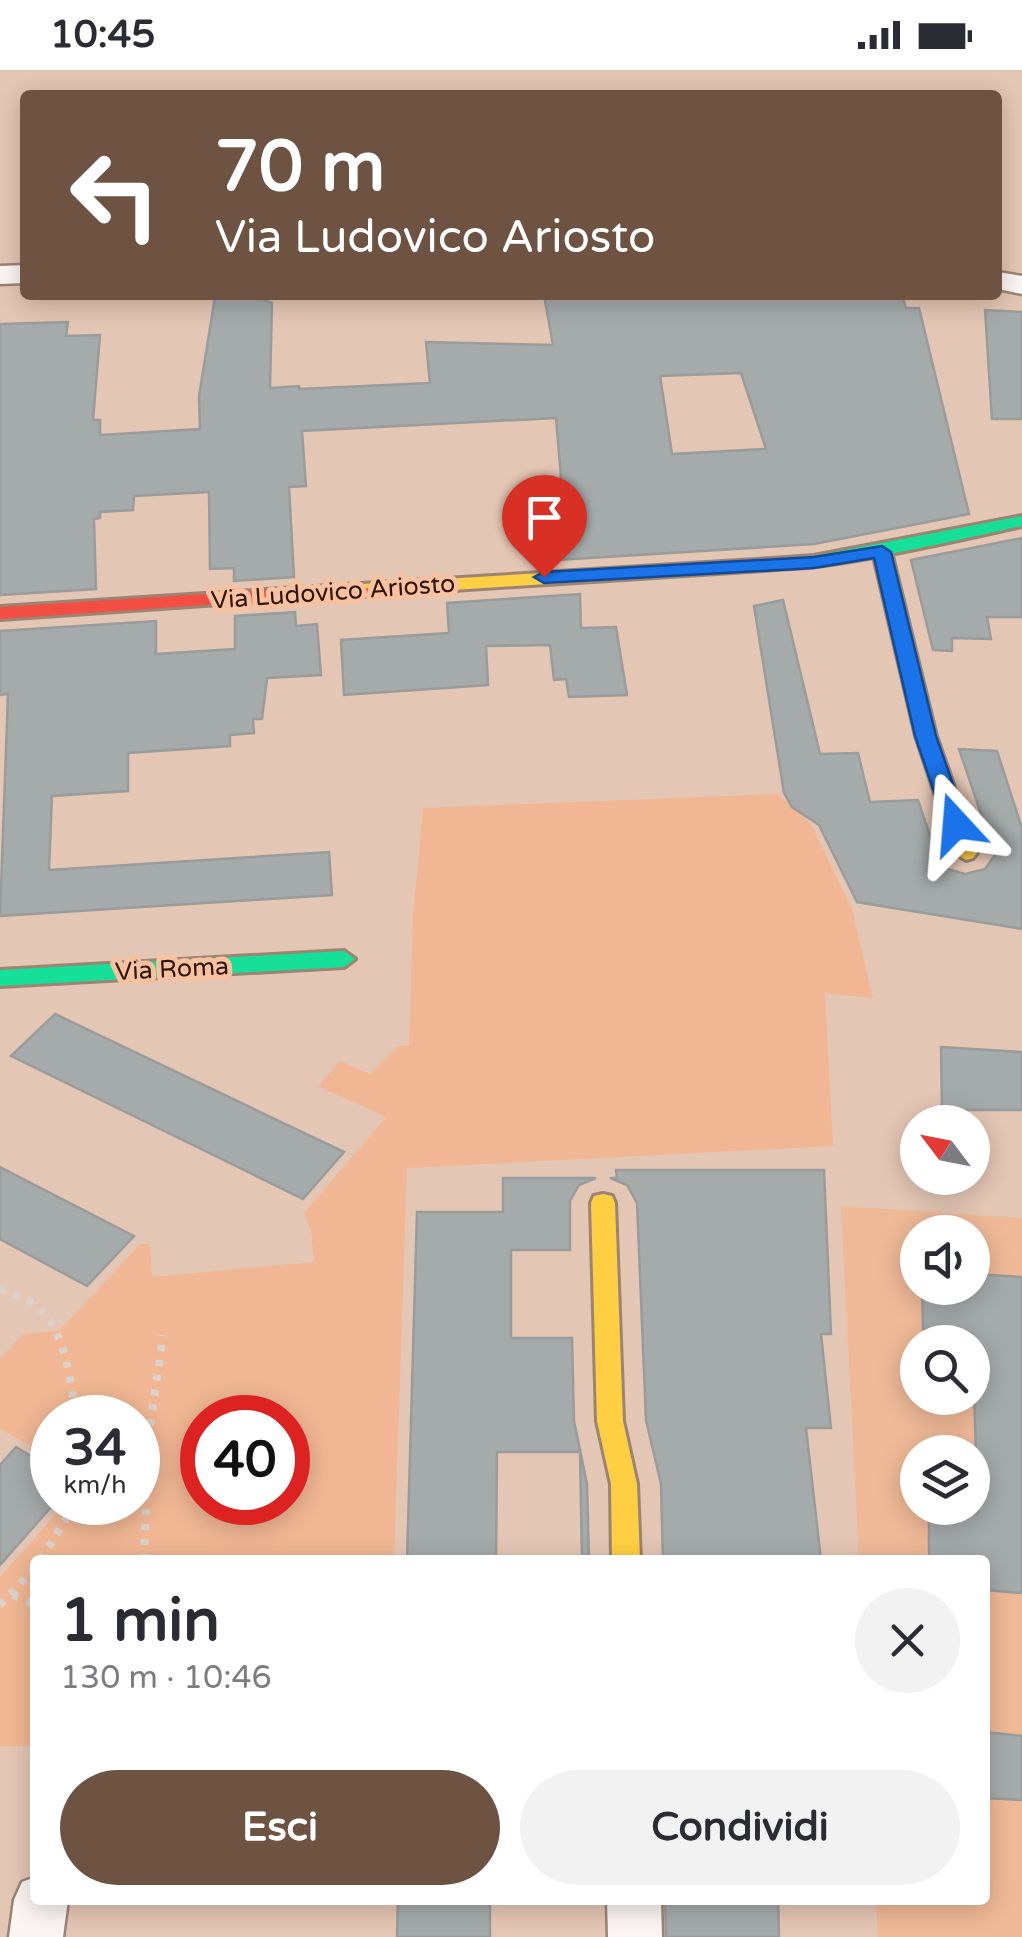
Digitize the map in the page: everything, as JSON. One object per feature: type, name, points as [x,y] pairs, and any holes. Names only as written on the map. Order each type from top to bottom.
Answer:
[{"type":"street","name":"Via Ludovico Ariosto","points":[[0,614],[814,562],[882,552],[960,530],[1022,521]]},
{"type":"street","points":[[882,552],[926,736],[966,853]]},
{"type":"street","name":"Via Roma","points":[[0,978],[344,959]]},
{"type":"street","points":[[603,1203],[610,1420],[624,1484],[626,1555]]},
{"type":"street","points":[[36,1937],[40,1905]]},
{"type":"street","points":[[634,1905],[635,1937]]},
{"type":"path","points":[[0,1288],[38,1307],[51,1324],[73,1395]]},
{"type":"path","points":[[154,1395],[162,1336]]},
{"type":"path","points":[[44,1555],[62,1525]]},
{"type":"path","points":[[144,1555],[145,1525]]},
{"type":"path","points":[[0,1604],[30,1574]]},
{"type":"path","points":[[13,1595],[30,1602]]},
{"type":"shaded area","points":[[778,794],[811,824],[852,909],[873,998],[825,993],[833,1146],[407,1168],[394,1555],[30,1555],[30,1746],[0,1746],[0,1577],[46,1525],[160,1525],[160,1395],[30,1395],[30,1445],[0,1429],[0,1359],[22,1335],[60,1330],[140,1244],[150,1244],[152,1277],[314,1262],[311,1230],[304,1213],[386,1117],[318,1086],[340,1061],[370,1074],[398,1046],[409,1046],[413,917],[423,808]]},
{"type":"shaded area","points":[[841,1206],[977,1215],[900,1215],[900,1305],[990,1305],[990,1216],[1022,1218],[1022,1937],[878,1937],[876,1905],[990,1905],[990,1555],[859,1555]]},
{"type":"building","points":[[215,300],[272,303],[270,388],[430,383],[426,342],[553,345],[545,300],[904,300],[906,308],[919,308],[969,514],[814,544],[542,561],[537,514],[564,513],[556,418],[302,431],[306,486],[289,487],[294,577],[234,581],[234,568],[210,569],[209,492],[134,496],[133,510],[100,512],[100,518],[94,519],[96,589],[0,595],[0,324],[68,322],[66,336],[100,335],[93,420],[100,420],[100,435],[200,429],[199,396]],"holes":[[[741,373],[766,449],[672,454],[660,376]]]},
{"type":"building","points":[[985,310],[1022,312],[1022,419],[992,419]]},
{"type":"building","points":[[1022,538],[1022,617],[987,617],[991,639],[952,638],[952,651],[933,650],[911,560]]},
{"type":"building","points":[[580,594],[581,628],[616,627],[627,695],[569,697],[566,679],[554,680],[550,645],[486,646],[488,685],[344,695],[341,640],[449,633],[447,603]]},
{"type":"building","points":[[783,600],[820,754],[858,753],[870,802],[918,800],[936,854],[947,869],[965,874],[985,869],[995,855],[959,749],[997,751],[1022,828],[1022,929],[857,902],[819,825],[792,807],[784,793],[754,606]]},
{"type":"building","points":[[295,612],[296,626],[317,624],[321,675],[267,678],[262,719],[253,719],[254,733],[230,735],[230,746],[128,753],[128,791],[52,796],[49,870],[329,852],[332,895],[0,916],[8,694],[0,695],[0,631],[156,621],[156,654],[235,649],[235,616]]},
{"type":"building","points":[[55,1014],[344,1152],[303,1199],[11,1056]]},
{"type":"building","points":[[941,1047],[1022,1052],[1022,1110],[942,1105]]},
{"type":"building","points":[[0,1167],[134,1236],[87,1286],[0,1239]]},
{"type":"building","points":[[616,1170],[824,1170],[831,1334],[821,1334],[831,1428],[806,1428],[820,1555],[663,1555],[661,1484],[646,1420],[637,1203],[627,1185],[610,1178],[617,1178]]},
{"type":"building","points":[[503,1178],[596,1178],[579,1185],[570,1201],[570,1250],[511,1250],[511,1338],[572,1338],[574,1421],[587,1484],[589,1555],[582,1555],[580,1452],[497,1452],[496,1555],[407,1555],[417,1212],[503,1212]]},
{"type":"building","points":[[990,1275],[1022,1277],[1022,1593],[990,1590],[990,1555],[929,1555],[929,1525],[990,1525],[990,1435],[975,1435],[975,1415],[990,1415],[990,1325],[923,1325],[922,1305],[990,1305]]},
{"type":"building","points":[[16,1447],[30,1456],[30,1525],[35,1525],[0,1565],[0,1465]]},
{"type":"building","points":[[990,1733],[1022,1736],[1022,1800],[990,1798]]},
{"type":"building","points":[[398,1905],[490,1905],[490,1937],[397,1937]]},
{"type":"building","points":[[665,1905],[778,1905],[779,1937],[666,1937]]},
{"type":"traffic: fast","points":[[771,565],[814,562],[1022,521]]},
{"type":"traffic: fast","points":[[0,978],[344,959]]},
{"type":"traffic: slow","points":[[882,552],[926,736],[966,853]]},
{"type":"traffic: slow","points":[[361,590],[771,565]]},
{"type":"traffic: slow","points":[[603,1203],[610,1421],[624,1484],[626,1555]]},
{"type":"traffic: jam","points":[[0,613],[361,590]]},
{"type":"route","points":[[544,577],[814,562],[882,552],[926,736],[956,824]]}]
